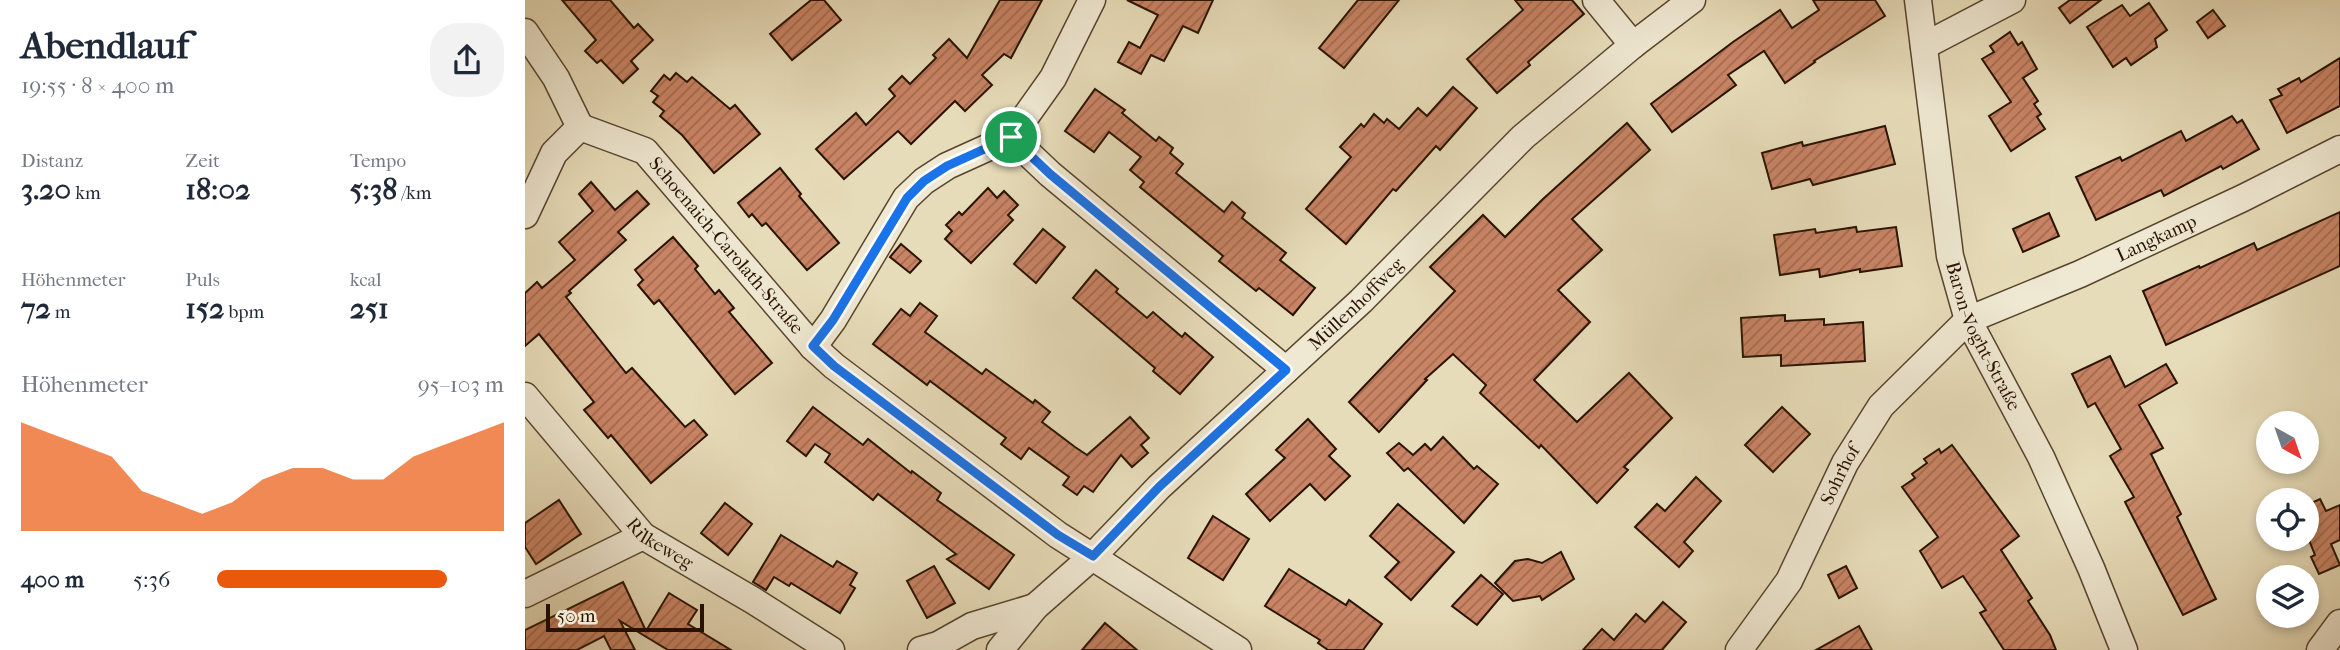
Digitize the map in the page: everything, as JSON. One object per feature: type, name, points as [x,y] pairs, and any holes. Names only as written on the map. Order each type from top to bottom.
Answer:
[{"type":"street","points":[[813,346],[833,320],[907,198],[924,181],[947,166],[1011,137],[1053,78],[1092,0]]},
{"type":"street","points":[[1596,0],[1633,45]]},
{"type":"street","name":"Müllenhoffweg","points":[[1000,650],[1035,607],[1093,556],[1159,487],[1361,301],[1523,137],[1633,45],[1692,0]]},
{"type":"street","name":"Baron-Voght-Straße","points":[[1918,0],[1950,256],[1968,320],[2041,457],[2124,650]]},
{"type":"street","points":[[1924,46],[2012,0]]},
{"type":"street","points":[[525,32],[556,78],[580,127],[554,153],[525,215]]},
{"type":"street","name":"Schoenaich-Carolath-Straße","points":[[580,127],[645,151],[813,346],[834,366],[1058,535],[1238,650]]},
{"type":"street","points":[[1011,137],[1050,174],[1286,370]]},
{"type":"street","name":"Langkamp","points":[[1968,320],[2080,274],[2243,198],[2340,149]]},
{"type":"street","name":"Sohrhof","points":[[1739,650],[1789,581],[1845,463],[1881,406],[1968,320]]},
{"type":"street","name":"Rilkeweg","points":[[525,396],[643,536],[831,650]]},
{"type":"street","points":[[525,594],[643,536]]},
{"type":"street","points":[[921,650],[938,645],[972,626],[1035,607]]},
{"type":"street","points":[[2321,650],[2340,623]]},
{"type":"building","points":[[562,0],[610,0],[634,28],[638,24],[653,40],[631,61],[638,69],[623,83],[601,60],[597,63],[585,51],[596,40]]},
{"type":"building","points":[[811,0],[824,0],[841,20],[792,60],[770,34]]},
{"type":"building","points":[[1000,0],[1042,0],[1011,58],[1004,54],[982,75],[992,85],[965,111],[955,101],[911,144],[898,131],[844,179],[816,149],[856,113],[866,125],[895,96],[889,89],[902,76],[910,84],[936,58],[933,55],[949,39],[967,58]]},
{"type":"building","points":[[1127,0],[1213,0],[1198,33],[1183,26],[1164,61],[1151,55],[1141,74],[1118,62],[1129,42],[1140,48],[1158,15]]},
{"type":"building","points":[[1358,0],[1399,0],[1344,68],[1319,48]]},
{"type":"building","points":[[1515,0],[1572,0],[1584,14],[1528,62],[1530,65],[1497,93],[1467,59],[1523,10]]},
{"type":"building","points":[[1813,0],[1875,0],[1885,16],[1814,61],[1785,83],[1764,51],[1728,75],[1736,85],[1672,132],[1651,104],[1780,10],[1792,28],[1819,10]]},
{"type":"building","points":[[2070,0],[2101,0],[2070,23],[2059,8]]},
{"type":"building","points":[[2149,3],[2167,30],[2155,39],[2157,47],[2131,65],[2126,58],[2113,67],[2087,27],[2122,5],[2130,16]]},
{"type":"building","points":[[2213,10],[2225,26],[2208,38],[2197,22]]},
{"type":"building","points":[[2010,32],[2018,45],[2022,42],[2037,69],[2023,78],[2038,101],[2034,104],[2041,114],[2037,117],[2045,129],[2011,151],[1989,116],[2011,102],[1982,59],[1994,52],[1990,46]]},
{"type":"building","points":[[2340,58],[2340,106],[2287,133],[2270,100],[2282,95],[2278,89],[2299,78],[2301,82]]},
{"type":"building","points":[[676,73],[687,82],[692,77],[730,109],[735,105],[760,134],[714,173],[682,135],[660,116],[664,111],[653,102],[658,96],[651,91],[664,75],[670,80]]},
{"type":"building","points":[[1453,87],[1477,108],[1440,150],[1436,146],[1396,191],[1393,189],[1346,244],[1306,209],[1351,157],[1340,147],[1361,124],[1364,127],[1374,114],[1384,123],[1387,119],[1399,129],[1418,108],[1427,116]]},
{"type":"building","points":[[1095,89],[1125,110],[1122,113],[1156,141],[1159,137],[1173,148],[1170,153],[1183,164],[1176,173],[1224,212],[1232,202],[1245,213],[1242,218],[1286,253],[1280,260],[1315,288],[1293,315],[1259,288],[1256,291],[1219,261],[1223,256],[1140,187],[1144,182],[1130,170],[1141,157],[1109,132],[1094,152],[1065,131]]},
{"type":"building","points":[[2232,116],[2237,123],[2242,120],[2259,149],[2164,196],[2161,190],[2096,220],[2076,177],[2120,157],[2122,161],[2181,131],[2186,141]]},
{"type":"building","points":[[1627,123],[1650,150],[1572,219],[1602,250],[1558,290],[1590,322],[1534,380],[1577,422],[1629,373],[1672,418],[1624,467],[1628,470],[1597,503],[1541,445],[1539,448],[1480,393],[1486,385],[1453,354],[1425,379],[1427,380],[1379,432],[1349,402],[1455,291],[1430,267],[1483,215],[1505,237]]},
{"type":"building","points":[[1885,126],[1895,164],[1813,185],[1810,179],[1772,189],[1762,153],[1802,142],[1803,146]]},
{"type":"building","points":[[780,168],[801,194],[799,196],[839,243],[807,270],[766,223],[762,226],[752,214],[749,217],[738,203]]},
{"type":"building","points":[[591,182],[615,210],[637,191],[649,204],[618,232],[626,240],[569,291],[571,293],[566,297],[626,373],[632,368],[685,427],[694,420],[707,435],[651,483],[611,435],[608,438],[584,410],[594,402],[539,334],[525,346],[525,293],[537,282],[542,288],[575,260],[559,242],[593,211],[579,194]]},
{"type":"building","points":[[988,188],[997,198],[1004,191],[1018,205],[1008,215],[1013,220],[971,263],[945,239],[952,231],[946,225],[959,212],[962,215]]},
{"type":"building","points":[[2340,212],[2340,266],[2166,345],[2143,291],[2254,243],[2257,250]]},
{"type":"building","points":[[2049,213],[2059,236],[2023,252],[2013,229]]},
{"type":"building","points":[[1856,227],[1857,232],[1896,227],[1902,266],[1860,272],[1860,269],[1820,277],[1819,269],[1780,275],[1774,235]]},
{"type":"building","points":[[1043,229],[1065,247],[1036,283],[1014,264]]},
{"type":"building","points":[[673,237],[698,266],[695,269],[715,294],[719,290],[734,308],[729,312],[772,363],[735,394],[659,300],[654,304],[638,285],[643,280],[635,270]]},
{"type":"building","points":[[901,244],[921,261],[910,273],[890,257]]},
{"type":"building","points":[[1096,270],[1118,289],[1116,292],[1147,318],[1153,312],[1182,337],[1185,333],[1213,357],[1180,394],[1153,371],[1155,368],[1073,298]]},
{"type":"building","points":[[920,303],[937,316],[925,332],[982,374],[986,369],[1033,403],[1035,400],[1050,412],[1042,422],[1087,455],[1130,417],[1149,438],[1141,445],[1148,453],[1132,467],[1121,455],[1093,492],[1084,486],[1077,495],[1063,485],[1069,477],[1029,448],[1021,459],[1001,444],[1006,438],[930,381],[927,385],[873,344],[901,309],[910,316]]},
{"type":"building","points":[[1785,315],[1785,321],[1824,319],[1824,325],[1863,322],[1865,361],[1781,366],[1781,355],[1743,357],[1741,318]]},
{"type":"building","points":[[2110,356],[2125,387],[2166,364],[2177,383],[2139,405],[2163,448],[2151,454],[2181,514],[2177,517],[2216,599],[2183,615],[2125,502],[2134,497],[2110,456],[2121,449],[2095,403],[2088,407],[2072,374]]},
{"type":"building","points":[[813,407],[863,445],[868,439],[911,473],[912,471],[941,493],[937,500],[1014,555],[989,589],[947,559],[956,554],[878,494],[873,500],[825,462],[830,454],[815,444],[806,456],[787,441]]},
{"type":"building","points":[[1782,407],[1810,434],[1773,472],[1745,445]]},
{"type":"building","points":[[1308,419],[1336,449],[1329,456],[1350,476],[1325,500],[1310,484],[1270,521],[1246,494],[1285,458],[1276,450]]},
{"type":"building","points":[[1443,437],[1474,469],[1477,466],[1498,484],[1464,523],[1408,468],[1404,471],[1387,453],[1399,443],[1413,455],[1425,444],[1431,450]]},
{"type":"building","points":[[1952,445],[2019,536],[2001,550],[2032,598],[2028,601],[2050,635],[2056,650],[2004,650],[1980,613],[1986,610],[1963,576],[1942,588],[1920,551],[1938,537],[1902,487],[1915,478],[1912,474],[1927,463],[1924,459],[1939,449],[1941,453]]},
{"type":"building","points":[[1696,477],[1721,501],[1684,542],[1693,551],[1679,567],[1635,527],[1657,504],[1665,511]]},
{"type":"building","points":[[2319,499],[2326,511],[2340,505],[2340,540],[2331,544],[2340,565],[2319,574],[2319,565],[2315,565],[2311,557],[2315,555],[2313,551],[2319,551]]},
{"type":"building","points":[[559,500],[581,534],[536,564],[525,547],[525,523]]},
{"type":"building","points":[[725,503],[752,524],[728,555],[701,533]]},
{"type":"building","points":[[1398,504],[1454,552],[1411,600],[1385,577],[1399,562],[1370,536]]},
{"type":"building","points":[[1213,516],[1249,539],[1223,580],[1188,558]]},
{"type":"building","points":[[781,535],[833,567],[837,561],[857,573],[850,585],[855,588],[840,613],[791,583],[789,586],[774,577],[766,590],[753,582]]},
{"type":"building","points":[[1561,552],[1574,579],[1542,600],[1540,596],[1513,601],[1495,583],[1515,561],[1528,559],[1542,563]]},
{"type":"building","points":[[934,566],[955,603],[927,618],[907,581]]},
{"type":"building","points":[[1846,566],[1857,588],[1839,598],[1828,575]]},
{"type":"building","points":[[1289,569],[1346,605],[1349,600],[1382,624],[1363,650],[1328,650],[1318,643],[1320,640],[1265,606]]},
{"type":"building","points":[[1481,575],[1503,594],[1477,625],[1452,606]]},
{"type":"building","points":[[623,582],[646,631],[669,593],[697,610],[688,624],[731,650],[668,650],[620,621],[635,650],[611,650],[604,636],[577,650],[525,650],[525,630]]},
{"type":"building","points":[[1663,602],[1686,622],[1662,650],[1583,650],[1602,629],[1614,640],[1636,614],[1645,622]]},
{"type":"building","points":[[1105,623],[1137,650],[1082,650]]},
{"type":"building","points":[[1859,626],[1872,650],[1816,650]]},
{"type":"route","points":[[1011,137],[1050,174],[1286,370],[1159,487],[1093,556],[1058,535],[834,366],[813,346],[833,320],[907,198],[924,181],[947,166],[1011,137]]}]
